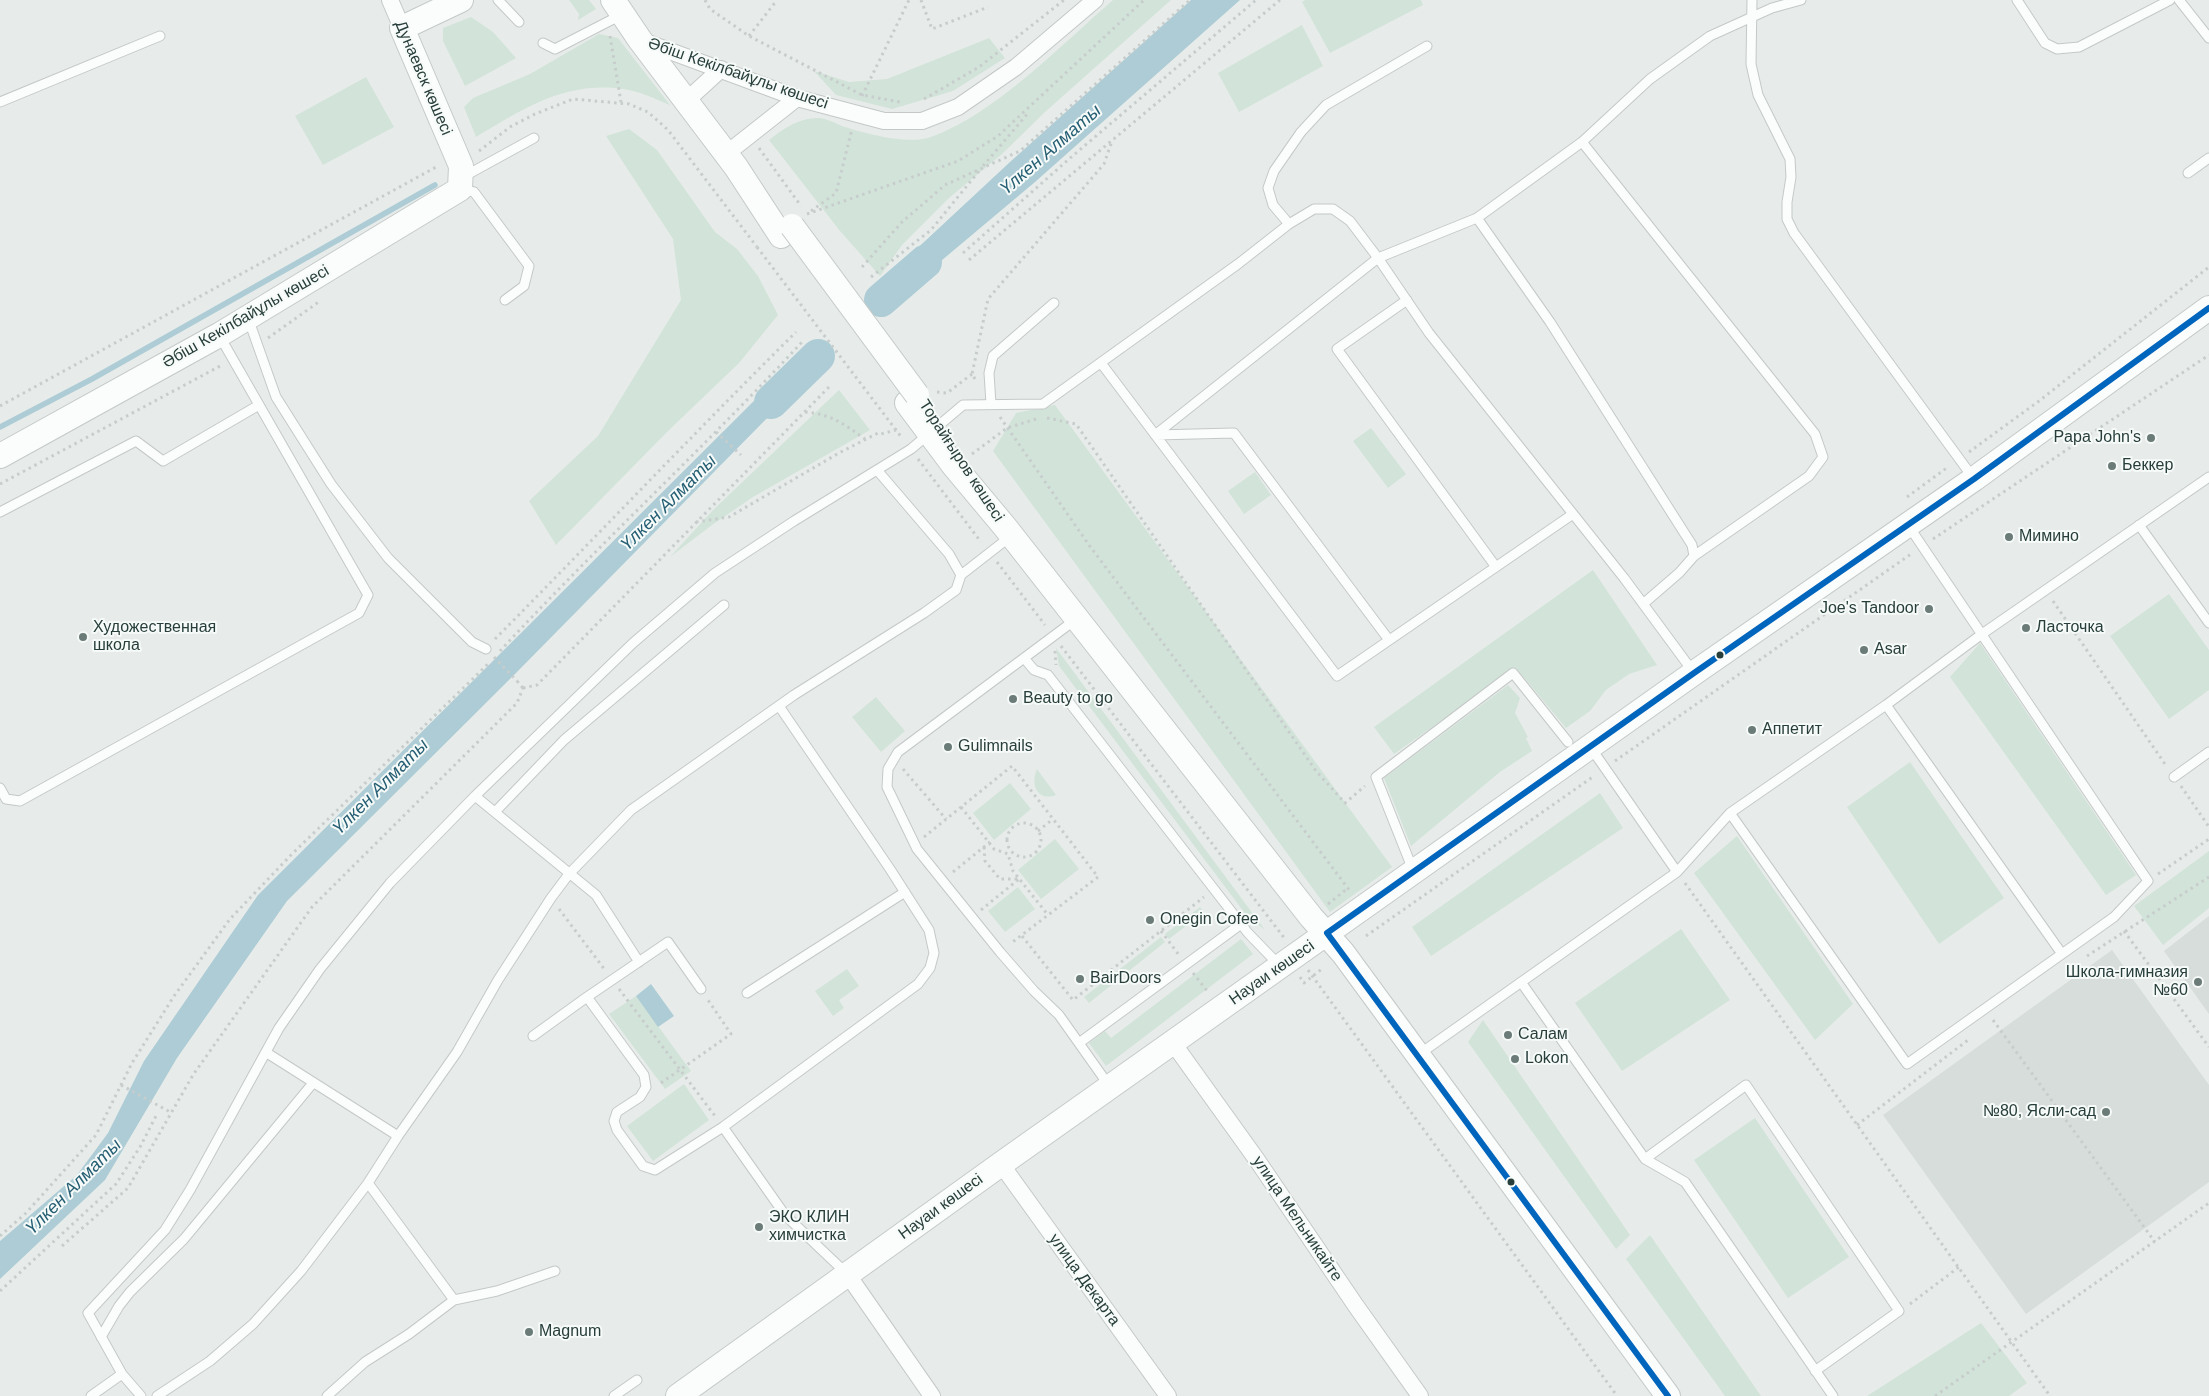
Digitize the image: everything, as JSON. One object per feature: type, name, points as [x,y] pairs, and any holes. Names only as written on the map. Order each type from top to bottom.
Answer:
[{"type":"street","name":"Дунаевск көшесі","points":[[390,0],[458,169]]},
{"type":"street","points":[[402,28],[461,0]]},
{"type":"street","name":"Әбіш Кекілбайұлы көшесі","points":[[640,40],[797,98],[884,121],[922,121],[958,107],[1016,67],[1095,0]]},
{"type":"street","name":"Торайғыров көшесі","points":[[617,8],[912,399],[934,429],[954,466],[1008,531],[1311,917],[1327,933]]},
{"type":"street","points":[[686,101],[721,69]]},
{"type":"street","points":[[731,160],[797,98]]},
{"type":"street","name":"Әбіш Кекілбайұлы көшесі","points":[[0,456],[248,318],[458,169]]},
{"type":"street","name":"Науаи көшесі","points":[[682,1395],[1001,1164],[1591,748],[1694,673],[1974,479],[2209,308]]},
{"type":"street","points":[[1327,933],[1668,1396]]},
{"type":"street","name":"улица Мельникайте","points":[[1173,1043],[1258,1160],[1356,1306],[1420,1396]]},
{"type":"street","name":"улица Декарта","points":[[1001,1164],[1168,1396]]},
{"type":"street","points":[[848,1275],[932,1396]]},
{"type":"lane","points":[[498,0],[520,22]]},
{"type":"lane","points":[[1752,0],[1751,64],[1758,95],[1790,159],[1787,219],[1794,234],[1974,479]]},
{"type":"lane","points":[[1155,435],[1378,258],[1477,218],[1582,142],[1650,79],[1710,36],[1772,8],[1801,0]]},
{"type":"lane","points":[[2017,0],[2045,43],[2057,48],[2079,47],[2170,0]]},
{"type":"lane","points":[[2180,0],[2209,38]]},
{"type":"lane","points":[[543,43],[555,49],[617,8]]},
{"type":"lane","points":[[0,102],[160,36]]},
{"type":"lane","points":[[1289,224],[1273,205],[1268,188],[1274,171],[1301,132],[1326,105],[1427,46]]},
{"type":"lane","points":[[505,300],[524,286],[529,266],[458,169],[534,138]]},
{"type":"lane","points":[[1582,142],[1815,434],[1823,458],[1809,476],[1694,556],[1679,573],[1643,604]]},
{"type":"lane","points":[[2188,172],[2209,158]]},
{"type":"lane","points":[[140,1396],[122,1374],[88,1313],[165,1230],[190,1190],[242,1092],[267,1053],[279,1028],[320,969],[390,883],[475,796],[633,643],[715,573],[911,449],[963,405],[1043,404],[1238,264],[1289,224],[1314,209],[1332,209],[1350,221],[1378,258],[1429,333],[1573,514],[1694,673]]},
{"type":"lane","points":[[1477,218],[1550,322],[1688,536],[1694,556]]},
{"type":"lane","points":[[1407,300],[1337,349],[1496,567]]},
{"type":"lane","points":[[991,404],[989,373],[992,356],[1054,303]]},
{"type":"lane","points":[[248,318],[276,396],[331,484],[388,558],[472,642],[486,649]]},
{"type":"lane","points":[[0,788],[6,799],[20,801],[359,613],[368,596],[219,335]]},
{"type":"lane","points":[[1101,363],[1336,676],[1573,514]]},
{"type":"lane","points":[[0,512],[136,441],[163,461],[259,405]]},
{"type":"lane","points":[[1155,435],[1234,432],[1388,640]]},
{"type":"lane","points":[[877,470],[949,554],[961,575]]},
{"type":"lane","points":[[1418,1055],[1677,872],[1730,813],[1886,705],[1982,634],[2209,477]]},
{"type":"lane","points":[[1730,813],[1907,1064],[2114,917],[2148,881],[1908,525]]},
{"type":"lane","points":[[2139,525],[2209,623]]},
{"type":"lane","points":[[157,1396],[210,1361],[253,1324],[301,1271],[368,1183],[398,1136],[457,1052],[498,980],[550,898],[569,874],[631,810],[779,706],[924,613],[956,590],[961,575],[990,552],[1008,531]]},
{"type":"lane","points":[[495,812],[564,740],[724,605]]},
{"type":"lane","points":[[1076,619],[898,752],[888,769],[887,787],[915,844],[1000,952],[1034,991],[1059,1015],[1110,1087]]},
{"type":"lane","points":[[1024,658],[1034,670],[1048,675],[1241,924],[1281,966]]},
{"type":"lane","points":[[1414,872],[1376,777],[1513,673],[1568,742]]},
{"type":"lane","points":[[1886,705],[2062,954]]},
{"type":"lane","points":[[587,997],[644,1076],[646,1087],[640,1096],[617,1112],[614,1121],[617,1130],[643,1166],[655,1170],[723,1126],[918,984],[930,968],[934,953],[929,930],[779,706]]},
{"type":"lane","points":[[1591,748],[1677,872]]},
{"type":"lane","points":[[2174,777],[2209,752]]},
{"type":"lane","points":[[475,796],[596,894],[639,962]]},
{"type":"lane","points":[[747,993],[905,892]]},
{"type":"lane","points":[[1079,1042],[1241,924]]},
{"type":"lane","points":[[533,1036],[668,942],[701,989]]},
{"type":"lane","points":[[1521,982],[1645,1159],[1685,1182],[1833,1396]]},
{"type":"lane","points":[[267,1053],[398,1136]]},
{"type":"lane","points":[[101,1336],[130,1292],[184,1239],[314,1082]]},
{"type":"lane","points":[[1645,1159],[1746,1085],[1899,1311],[1815,1371]]},
{"type":"lane","points":[[723,1126],[785,1215],[848,1275]]},
{"type":"lane","points":[[368,1183],[454,1300]]},
{"type":"lane","points":[[328,1396],[365,1362],[410,1334],[454,1300],[496,1291],[554,1271]]},
{"type":"lane","points":[[96,1395],[122,1374]]},
{"type":"lane","points":[[614,1396],[637,1380]]},
{"type":"path","points":[[705,0],[710,9],[749,36],[862,95],[907,103]]},
{"type":"path","points":[[749,36],[778,0]]},
{"type":"path","points":[[862,95],[909,0]]},
{"type":"path","points":[[922,0],[932,29],[988,7]]},
{"type":"path","points":[[922,100],[979,68],[1064,0]]},
{"type":"path","points":[[854,120],[836,193],[807,214],[958,161],[998,136],[1037,102],[1144,0]]},
{"type":"path","points":[[862,267],[902,222],[946,185],[1020,151],[1190,0]]},
{"type":"path","points":[[963,253],[1069,159],[1256,0]]},
{"type":"path","points":[[970,260],[1280,0]]},
{"type":"path","points":[[610,36],[622,102]]},
{"type":"path","points":[[0,406],[458,169],[510,127],[535,114],[573,99],[629,104],[648,112],[668,130],[1285,938]]},
{"type":"path","points":[[871,277],[931,230],[1037,102]]},
{"type":"path","points":[[1112,141],[1104,164],[988,299],[972,374],[1007,428],[1089,545],[1354,896]]},
{"type":"path","points":[[523,688],[486,649],[620,513],[691,437],[796,332]]},
{"type":"path","points":[[0,1236],[26,1213],[96,1135],[132,1063],[174,996],[230,918],[291,855],[494,658],[540,608],[716,432],[802,342]]},
{"type":"path","points":[[1366,936],[1922,546],[2209,355]]},
{"type":"path","points":[[523,688],[537,685],[830,386]]},
{"type":"path","points":[[805,412],[823,413],[843,423],[865,439]]},
{"type":"path","points":[[972,454],[1007,428],[1042,416],[1076,424],[1316,770],[1345,803],[1376,777]]},
{"type":"path","points":[[696,522],[729,517],[865,439],[878,433],[896,430]]},
{"type":"path","points":[[716,432],[741,455]]},
{"type":"path","points":[[2045,590],[2209,827]]},
{"type":"path","points":[[62,1246],[128,1188],[193,1075],[312,907],[517,703],[523,688]]},
{"type":"path","points":[[901,766],[946,820]]},
{"type":"path","points":[[915,844],[1012,766],[1098,877],[1000,952]]},
{"type":"path","points":[[961,807],[994,849],[1010,852],[1021,857],[1026,857],[1036,852],[1041,842],[1038,831],[1030,824],[1024,823],[1010,830],[1007,841],[1010,852],[1013,870],[1048,915]]},
{"type":"path","points":[[1038,831],[1053,819]]},
{"type":"path","points":[[2148,881],[2209,839]]},
{"type":"path","points":[[951,875],[990,842]]},
{"type":"path","points":[[984,847],[985,861],[1000,879],[1019,879]]},
{"type":"path","points":[[1677,872],[2050,1396]]},
{"type":"path","points":[[2085,957],[2209,878]]},
{"type":"path","points":[[980,910],[1019,879]]},
{"type":"path","points":[[1322,909],[1348,888]]},
{"type":"path","points":[[1022,936],[1073,1000],[1214,889]]},
{"type":"path","points":[[550,898],[723,1126]]},
{"type":"path","points":[[2114,917],[2209,1048]]},
{"type":"path","points":[[1304,983],[1323,968]]},
{"type":"path","points":[[1313,976],[1617,1396]]},
{"type":"path","points":[[661,1083],[731,1034],[701,989]]},
{"type":"path","points":[[1985,1008],[2155,1242]]},
{"type":"path","points":[[1986,1026],[2001,1014]]},
{"type":"path","points":[[1857,1125],[1971,1037]]},
{"type":"path","points":[[121,1086],[172,1113]]},
{"type":"path","points":[[0,1291],[116,1184],[156,1116]]},
{"type":"path","points":[[1935,1396],[2209,1204]]},
{"type":"path","points":[[1899,1311],[1958,1267]]},
{"type":"shaded area","name":"Школа-гимназия №60","points":[[2209,916],[2209,1014],[2164,951]]},
{"type":"shaded area","points":[[2112,950],[2209,1085],[2209,1182],[2026,1314],[1883,1115]]},
{"type":"green space","points":[[569,0],[589,0],[596,9],[578,20],[579,14]]},
{"type":"green space","points":[[1113,0],[1171,0],[1045,112],[1002,154],[949,198],[902,245],[880,276],[840,231],[769,140],[796,122],[816,118],[888,138],[911,140],[931,137],[979,112],[1003,95]]},
{"type":"green space","points":[[1305,0],[1421,0],[1423,5],[1330,53],[1302,2]]},
{"type":"green space","points":[[471,17],[493,32],[516,58],[465,86],[443,41],[443,28]]},
{"type":"green space","points":[[1302,25],[1323,66],[1239,112],[1218,73]]},
{"type":"green space","points":[[599,34],[618,38],[670,105],[629,90],[582,89],[563,93],[528,107],[476,137],[464,107],[473,98],[530,74]]},
{"type":"green space","points":[[989,38],[1005,58],[953,91],[892,109],[836,95],[814,71],[849,82],[887,79]]},
{"type":"green space","points":[[366,77],[394,127],[323,165],[295,116]]},
{"type":"green space","points":[[629,129],[657,150],[715,232],[737,249],[758,276],[778,315],[739,363],[667,432],[556,545],[529,501],[598,436],[681,300],[673,239],[606,136]]},
{"type":"green space","points":[[839,390],[870,430],[753,497],[670,557],[712,511]]},
{"type":"green space","points":[[1055,405],[1392,867],[1330,912],[993,451],[1016,413]]},
{"type":"green space","points":[[1371,428],[1406,474],[1388,488],[1353,441]]},
{"type":"green space","points":[[1255,472],[1271,495],[1244,514],[1228,491]]},
{"type":"green space","points":[[1593,570],[1657,665],[1629,674],[1606,690],[1590,711],[1566,728],[1516,668],[1394,754],[1374,727]]},
{"type":"green space","points":[[2169,594],[2209,650],[2209,690],[2169,719],[2110,636]]},
{"type":"green space","points":[[1980,643],[2136,875],[2106,895],[1950,677]]},
{"type":"green space","points":[[1056,648],[1265,930],[1247,916],[1059,666]]},
{"type":"green space","points":[[1508,685],[1520,698],[1515,713],[1528,737],[1526,738],[1532,751],[1500,772],[1411,846],[1384,778]]},
{"type":"green space","points":[[876,697],[905,731],[881,752],[852,717]]},
{"type":"green space","points":[[1910,762],[2004,898],[1939,944],[1847,807]]},
{"type":"green space","points":[[1037,769],[1056,795],[1044,796],[1037,790],[1034,780]]},
{"type":"green space","points":[[1010,783],[1031,809],[994,840],[973,813]]},
{"type":"green space","points":[[1600,793],[1623,828],[1431,956],[1412,927]]},
{"type":"green space","points":[[1737,836],[1853,1004],[1815,1040],[1694,873]]},
{"type":"green space","points":[[1055,839],[1079,869],[1041,899],[1018,870]]},
{"type":"green space","points":[[2209,851],[2209,908],[2163,945],[2134,906]]},
{"type":"green space","points":[[1018,887],[1035,909],[1005,932],[988,911]]},
{"type":"green space","points":[[1200,907],[1204,912],[1169,939],[1165,934]]},
{"type":"green space","points":[[1681,929],[1730,1000],[1622,1071],[1575,1003]]},
{"type":"green space","points":[[1161,937],[1165,942],[1089,1003],[1084,997]]},
{"type":"green space","points":[[1241,939],[1253,954],[1106,1066],[1089,1043],[1105,1031],[1111,1038]]},
{"type":"green space","points":[[847,969],[859,986],[839,1000],[844,1008],[833,1016],[815,991]]},
{"type":"green space","points":[[636,996],[691,1071],[665,1089],[609,1014]]},
{"type":"green space","points":[[1483,1020],[1630,1235],[1616,1249],[1468,1042]]},
{"type":"green space","points":[[684,1084],[709,1120],[653,1161],[627,1126]]},
{"type":"green space","points":[[1755,1118],[1849,1257],[1788,1298],[1694,1160]]},
{"type":"green space","points":[[1650,1235],[1761,1396],[1725,1396],[1626,1259]]},
{"type":"green space","points":[[1981,1323],[2027,1383],[2009,1396],[1867,1396]]},
{"type":"water","points":[[1191,0],[1240,0],[1035,182],[910,287],[890,292],[895,269],[1010,162]]},
{"type":"water","points":[[804,369],[795,388],[777,408],[516,673],[287,901],[177,1058],[105,1180],[0,1279],[0,1241],[77,1175],[108,1133],[144,1061],[258,895],[782,373]]},
{"type":"water","points":[[651,984],[674,1016],[658,1027],[636,996]]},
{"type":"waterway","points":[[0,427],[92,379],[435,185]]},
{"type":"waterway","name":"Үлкен Алматы","points":[[881,300],[925,262]]},
{"type":"waterway","name":"Үлкен Алматы","points":[[771,402],[818,356]]},
{"type":"transit line","points":[[1668,1396],[1327,933],[1694,673],[1974,479],[2209,308]]},
{"type":"place","name":"Papa John's","points":[[2151,438]]},
{"type":"place","name":"Беккер","points":[[2112,466]]},
{"type":"place","name":"Мимино","points":[[2009,537]]},
{"type":"place","name":"Joe's Tandoor","points":[[1929,609]]},
{"type":"place","name":"Ласточка","points":[[2026,628]]},
{"type":"place","name":"Художественная школа","points":[[83,637]]},
{"type":"place","name":"Asar","points":[[1864,650]]},
{"type":"place","name":"Beauty to go","points":[[1013,699]]},
{"type":"place","name":"Аппетит","points":[[1752,730]]},
{"type":"place","name":"Gulimnails","points":[[948,747]]},
{"type":"place","name":"Onegin Cofee","points":[[1150,920]]},
{"type":"place","name":"BairDoors","points":[[1080,979]]},
{"type":"place","name":"Школа-гимназия №60","points":[[2198,982]]},
{"type":"place","name":"Салам","points":[[1508,1035]]},
{"type":"place","name":"Lokon","points":[[1515,1059]]},
{"type":"place","name":"№80, Ясли-сад","points":[[2106,1112]]},
{"type":"place","name":"ЭКО КЛИН химчистка","points":[[759,1227]]},
{"type":"place","name":"Magnum","points":[[529,1332]]}]
